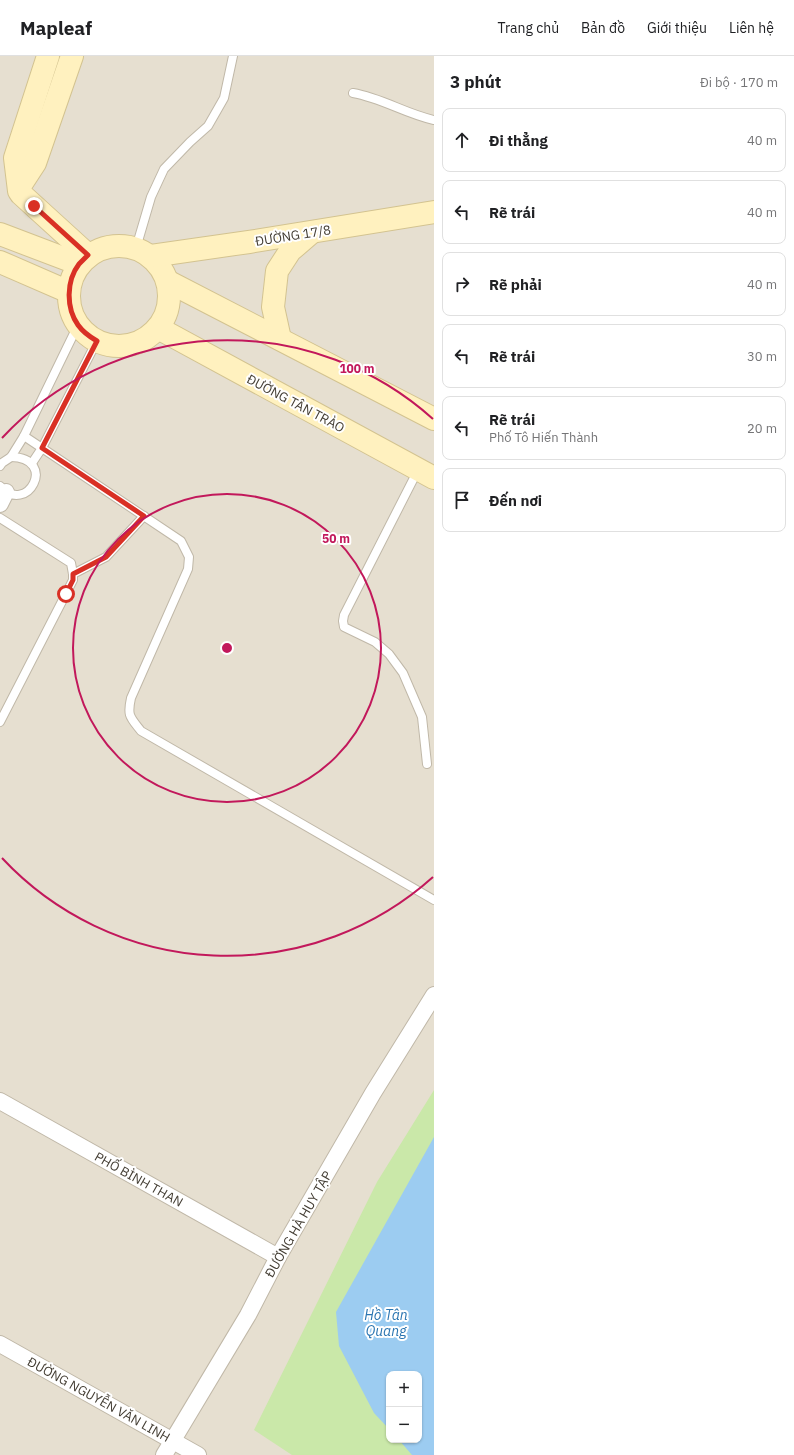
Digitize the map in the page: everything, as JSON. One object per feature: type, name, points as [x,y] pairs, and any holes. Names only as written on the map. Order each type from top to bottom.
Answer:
[{"type":"main road","points":[[48,56],[15,158],[21,194],[84,260]]},
{"type":"main road","points":[[20,186],[34,163],[72,56]]},
{"type":"main road","name":"ĐƯỜNG 17/8","points":[[144,252],[311,232],[434,212]]},
{"type":"main road","points":[[280,339],[273,307],[277,271],[290,251],[311,232]]},
{"type":"main road","points":[[0,234],[84,260]]},
{"type":"main road","points":[[120,245],[144,252],[162,268],[169,282],[170,298],[167,314],[158,328],[145,339],[130,345],[113,346],[97,341],[86,334],[78,325],[70,310],[69,292],[72,278],[84,260],[103,248],[120,245]]},
{"type":"main road","points":[[0,262],[69,292]]},
{"type":"main road","points":[[169,282],[434,419]]},
{"type":"main road","name":"ĐƯỜNG TÂN TRÀO","points":[[158,328],[426,473]]},
{"type":"street","name":"ĐƯỜNG HÀ HUY TẬP","points":[[164,1455],[248,1315],[278,1257],[373,1093],[434,995]]},
{"type":"street","name":"PHỐ BÌNH THAN","points":[[0,1101],[278,1257]]},
{"type":"street","name":"ĐƯỜNG NGUYỄN VĂN LINH","points":[[0,1344],[198,1455]]},
{"type":"lane","points":[[144,252],[151,197],[164,169],[208,126],[224,98],[233,56]]},
{"type":"lane","points":[[354,93],[367,95],[420,117],[434,120]]},
{"type":"lane","points":[[11,457],[24,436],[78,325]]},
{"type":"lane","points":[[32,463],[42,448],[97,341]]},
{"type":"lane","points":[[24,436],[181,541],[189,557],[188,569],[131,698],[128,710],[133,721],[141,731],[434,900]]},
{"type":"lane","points":[[0,466],[2,462],[11,457],[22,457],[32,463],[36,473],[34,484],[27,493],[16,496],[2,494]]},
{"type":"lane","points":[[426,473],[344,615],[343,621],[344,627],[374,642],[389,654],[403,673],[422,717],[427,764]]},
{"type":"lane","points":[[73,574],[106,557],[144,516]]},
{"type":"lane","points":[[0,518],[71,563],[73,574],[73,580],[0,722]]},
{"type":"shaded area","points":[[0,56],[434,56],[434,1455],[0,1455]]},
{"type":"green space","points":[[434,1090],[434,1455],[292,1455],[254,1430],[377,1182]]},
{"type":"water","name":"Hồ Tân Quang","points":[[434,1137],[434,1455],[412,1455],[402,1443],[422,1443],[422,1371],[386,1371],[386,1426],[374,1413],[339,1346],[336,1312]]},
{"type":"route","points":[[34,206],[88,255],[79,264],[72,278],[69,292],[70,310],[78,325],[86,334],[97,341],[42,448],[144,516],[106,557],[73,574],[73,580],[66,594]]}]
